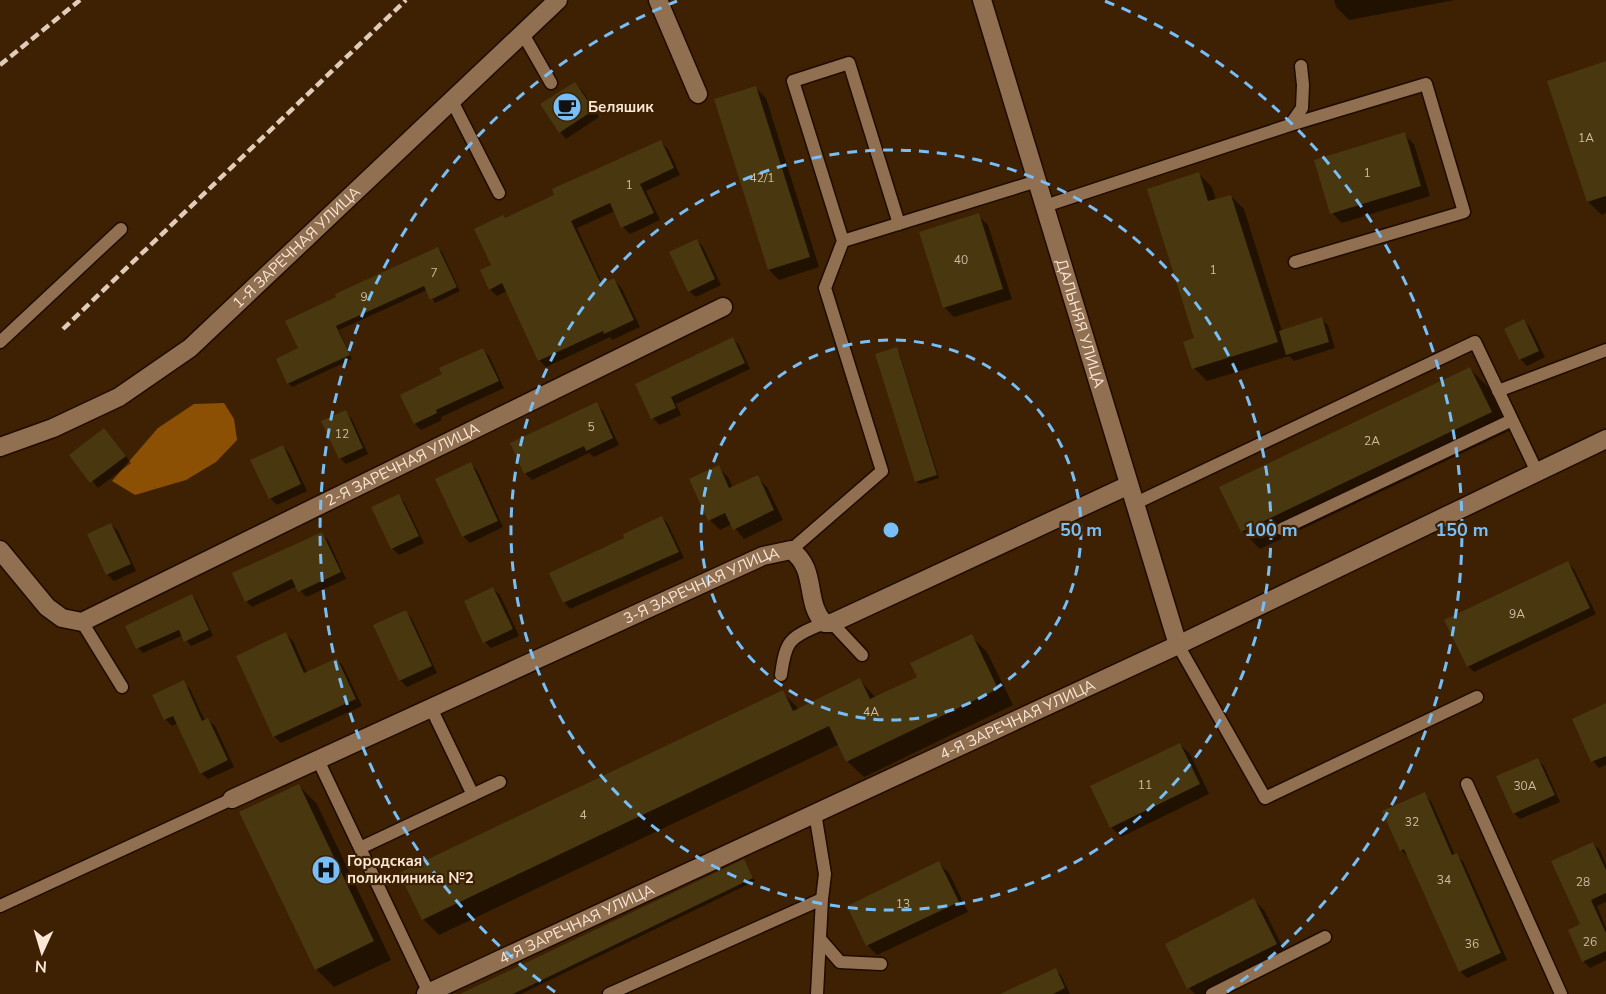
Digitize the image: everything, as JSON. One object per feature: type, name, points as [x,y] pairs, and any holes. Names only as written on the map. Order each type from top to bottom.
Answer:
[{"type":"street","name":"1-Я ЗАРЕЧНАЯ УЛИЦА","points":[[0,447],[53,428],[119,397],[190,348],[558,0]]},
{"type":"street","points":[[657,0],[698,94]]},
{"type":"street","name":"ДАЛЬНЯЯ УЛИЦА","points":[[982,0],[1178,645]]},
{"type":"street","name":"2-Я ЗАРЕЧНАЯ УЛИЦА","points":[[82,622],[723,307]]},
{"type":"street","name":"4-Я ЗАРЕЧНАЯ УЛИЦА","points":[[428,993],[1178,645],[1606,439]]},
{"type":"street","points":[[828,623],[1129,485]]},
{"type":"street","points":[[0,550],[47,607],[62,618],[82,622]]},
{"type":"street","name":"3-Я ЗАРЕЧНАЯ УЛИЦА","points":[[232,799],[763,556],[790,550],[800,557],[806,568],[817,616],[828,623]]},
{"type":"lane","points":[[523,34],[550,83]]},
{"type":"lane","points":[[790,550],[882,471],[825,288],[843,241],[793,81],[849,63],[899,224]]},
{"type":"lane","points":[[1290,125],[1302,108],[1301,66]]},
{"type":"lane","points":[[1045,206],[1290,125],[1426,84],[1464,212],[1295,262]]},
{"type":"lane","points":[[452,101],[499,193]]},
{"type":"lane","points":[[843,241],[1037,181]]},
{"type":"lane","points":[[0,342],[121,229]]},
{"type":"lane","points":[[1136,503],[1475,342],[1537,472]]},
{"type":"lane","points":[[1498,391],[1606,350]]},
{"type":"lane","points":[[1282,529],[1512,420]]},
{"type":"lane","points":[[82,622],[122,687]]},
{"type":"lane","points":[[781,675],[784,651],[796,635],[828,623],[862,655]]},
{"type":"lane","points":[[1178,645],[1265,798],[1477,698]]},
{"type":"lane","points":[[432,708],[473,795]]},
{"type":"lane","points":[[318,759],[428,993]]},
{"type":"lane","points":[[360,848],[500,782]]},
{"type":"lane","points":[[1467,784],[1561,994]]},
{"type":"lane","points":[[0,906],[232,799]]},
{"type":"lane","points":[[815,813],[825,874],[817,994]]},
{"type":"lane","points":[[609,994],[822,899]]},
{"type":"lane","points":[[1212,994],[1325,937]]},
{"type":"lane","points":[[820,939],[840,962],[881,964]]},
{"type":"shaded area","points":[[224,403],[234,419],[237,440],[216,462],[186,480],[135,495],[112,481],[158,428],[194,404]]},
{"type":"building","points":[[1606,61],[1606,196],[1587,202],[1547,81]]},
{"type":"building","name":"Беляшик","points":[[575,82],[594,110],[559,133],[540,104]]},
{"type":"building","points":[[756,86],[810,257],[768,270],[714,99]]},
{"type":"building","points":[[1405,132],[1421,186],[1330,214],[1314,160]]},
{"type":"building","points":[[661,140],[674,168],[640,184],[654,213],[621,228],[610,203],[571,221],[601,284],[614,278],[634,320],[604,334],[603,331],[538,361],[502,283],[489,290],[480,270],[491,265],[474,229],[503,215],[505,218],[554,195],[552,189]]},
{"type":"building","points":[[1199,172],[1208,201],[1231,195],[1278,342],[1192,369],[1183,342],[1194,338],[1147,189]]},
{"type":"building","points":[[979,213],[1003,289],[943,308],[919,232]]},
{"type":"building","points":[[697,239],[715,279],[688,292],[669,252]]},
{"type":"building","points":[[438,247],[457,287],[430,300],[424,286],[336,326],[350,355],[287,384],[276,359],[298,348],[285,321],[336,297],[335,294]]},
{"type":"building","points":[[1322,317],[1329,342],[1286,355],[1279,331]]},
{"type":"building","points":[[1524,319],[1539,351],[1519,360],[1504,329]]},
{"type":"building","points":[[733,337],[745,363],[671,397],[676,408],[651,419],[635,384]]},
{"type":"building","points":[[897,347],[937,475],[915,482],[875,354]]},
{"type":"building","points":[[483,348],[499,381],[436,410],[437,413],[414,424],[400,395],[442,374],[439,368]]},
{"type":"building","points":[[1470,367],[1492,412],[1241,532],[1219,487]]},
{"type":"building","points":[[597,402],[613,438],[586,451],[584,446],[524,474],[510,443]]},
{"type":"building","points":[[346,410],[363,448],[339,459],[321,421]]},
{"type":"building","points":[[104,428],[126,456],[90,483],[69,455]]},
{"type":"building","points":[[283,445],[301,484],[269,499],[250,460]]},
{"type":"building","points":[[471,462],[498,521],[462,537],[435,479]]},
{"type":"building","points":[[719,465],[729,488],[758,475],[774,510],[733,530],[725,513],[708,521],[689,479]]},
{"type":"building","points":[[399,494],[419,536],[391,549],[371,507]]},
{"type":"building","points":[[662,516],[679,552],[563,603],[549,573],[624,538],[623,534]]},
{"type":"building","points":[[111,523],[131,564],[106,575],[87,534]]},
{"type":"building","points":[[322,532],[341,572],[298,592],[292,579],[245,602],[232,573]]},
{"type":"building","points":[[1568,561],[1590,608],[1467,667],[1444,620]]},
{"type":"building","points":[[493,587],[513,629],[483,643],[464,601]]},
{"type":"building","points":[[192,594],[209,630],[184,642],[179,630],[136,649],[125,626]]},
{"type":"building","points":[[406,610],[432,666],[399,681],[373,625]]},
{"type":"building","points":[[286,632],[304,673],[337,658],[356,699],[273,737],[236,656]]},
{"type":"building","points":[[972,634],[998,689],[846,762],[829,726],[422,920],[399,873],[783,690],[793,711],[860,678],[870,699],[917,677],[910,663]]},
{"type":"building","points":[[184,680],[202,721],[208,718],[228,760],[200,774],[173,716],[164,720],[152,695]]},
{"type":"building","points":[[1606,703],[1606,756],[1591,762],[1572,719]]},
{"type":"building","points":[[1180,743],[1200,784],[1110,828],[1090,786]]},
{"type":"building","points":[[1538,758],[1555,795],[1513,814],[1496,776]]},
{"type":"building","points":[[299,784],[374,941],[315,970],[239,812]]},
{"type":"building","points":[[1425,792],[1452,855],[1457,853],[1501,953],[1459,972],[1404,849],[1400,851],[1382,811]]},
{"type":"building","points":[[1593,842],[1606,870],[1606,893],[1591,900],[1606,933],[1606,951],[1582,962],[1568,930],[1580,924],[1551,861]]},
{"type":"building","points":[[744,859],[753,878],[513,994],[460,994]]},
{"type":"building","points":[[939,861],[959,902],[866,946],[847,906]]},
{"type":"building","points":[[1254,898],[1277,944],[1187,989],[1165,944]]},
{"type":"building","points":[[1056,968],[1065,988],[1053,994],[1000,994]]},
{"type":"railway","points":[[0,65],[80,0]]},
{"type":"railway","points":[[63,329],[406,0]]},
{"type":"place","name":"Беляшик","points":[[567,107]]},
{"type":"place","name":"Городская поликлиника №2","points":[[326,870]]}]
